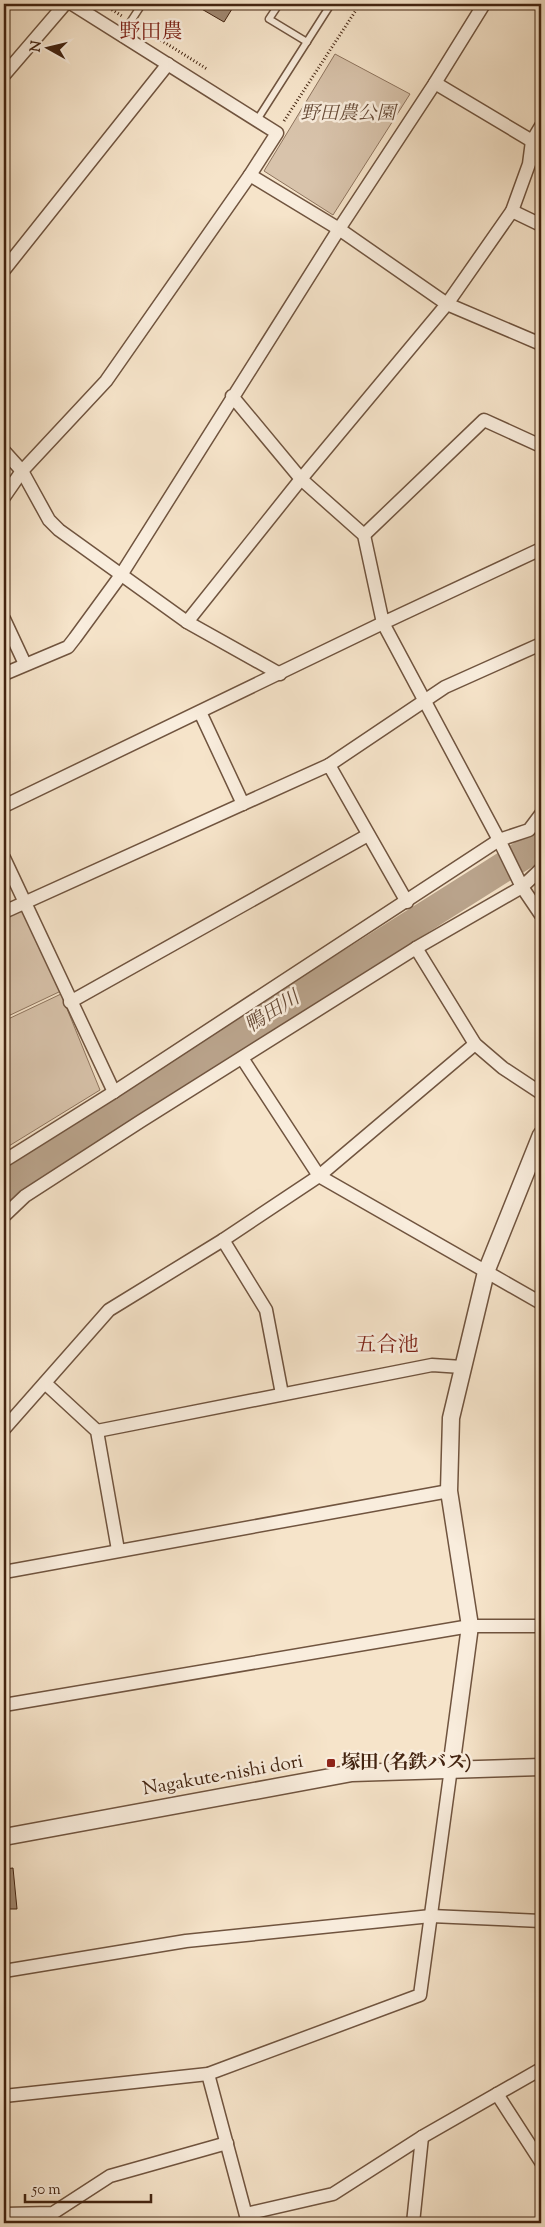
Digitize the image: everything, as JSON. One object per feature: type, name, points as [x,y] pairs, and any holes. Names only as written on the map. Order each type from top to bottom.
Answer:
[{"type":"street","points":[[4,75],[65,4]]},
{"type":"street","points":[[4,497],[22,471],[106,382],[250,175],[277,133],[72,4]]},
{"type":"street","points":[[4,674],[68,647],[120,575],[232,396],[435,83],[484,4]]},
{"type":"street","points":[[4,270],[168,64]]},
{"type":"street","points":[[435,83],[532,141]]},
{"type":"street","points":[[187,622],[301,479],[447,304],[512,211],[529,164],[532,141],[541,126]]},
{"type":"street","points":[[250,175],[339,229],[447,304],[541,344]]},
{"type":"street","points":[[512,211],[541,225]]},
{"type":"street","points":[[232,396],[301,479],[364,535],[383,624],[499,840],[522,887],[541,915]]},
{"type":"street","points":[[364,535],[484,420],[541,446]]},
{"type":"street","points":[[4,451],[22,471],[49,520],[120,575],[187,622],[280,674]]},
{"type":"street","points":[[4,806],[541,549]]},
{"type":"street","points":[[4,619],[25,664]]},
{"type":"street","points":[[4,912],[329,764],[425,703],[445,688],[541,644]]},
{"type":"street","points":[[200,712],[243,804]]},
{"type":"street","points":[[329,764],[407,902]]},
{"type":"street","points":[[4,1161],[407,902],[499,840],[529,830],[541,814]]},
{"type":"street","points":[[70,1002],[368,834]]},
{"type":"street","points":[[4,858],[70,1002],[114,1092]]},
{"type":"street","points":[[4,1216],[25,1196],[416,948],[522,887],[541,869]]},
{"type":"street","points":[[416,948],[475,1044],[528,1087],[541,1094]]},
{"type":"street","points":[[4,1429],[110,1310],[223,1240],[319,1176],[475,1044]]},
{"type":"street","points":[[242,1058],[319,1176],[541,1303]]},
{"type":"street","points":[[4,2096],[208,2074],[420,1995],[470,1626],[449,1491],[451,1418],[486,1272],[541,1135]]},
{"type":"street","points":[[223,1240],[266,1310],[282,1394]]},
{"type":"street","points":[[97,1431],[432,1366],[462,1367]]},
{"type":"street","points":[[45,1383],[97,1431],[118,1550]]},
{"type":"street","points":[[4,1572],[449,1491]]},
{"type":"street","points":[[4,1705],[470,1626],[541,1626]]},
{"type":"street","name":"Nagakute-nishi dori","points":[[4,1836],[352,1773],[450,1768],[541,1767]]},
{"type":"street","points":[[4,1971],[186,1941],[430,1916],[541,1921]]},
{"type":"street","points":[[208,2074],[247,2218],[333,2194],[422,2138],[541,2068]]},
{"type":"street","points":[[497,2094],[541,2162]]},
{"type":"street","points":[[413,2223],[422,2138]]},
{"type":"street","points":[[4,2214],[53,2213],[110,2176],[227,2143]]},
{"type":"lane","points":[[122,35],[142,4]]},
{"type":"lane","points":[[279,4],[269,19],[307,42]]},
{"type":"lane","points":[[257,120],[332,4]]},
{"type":"path","points":[[103,4],[215,75]]},
{"type":"path","points":[[277,133],[360,4]]},
{"type":"path","points":[[266,107],[285,120]]},
{"type":"green space","name":"野田農公園","points":[[335,54],[410,94],[333,215],[264,171]]},
{"type":"green space","points":[[21,909],[61,991],[4,1018],[4,916]]},
{"type":"green space","points":[[61,994],[100,1090],[4,1149],[4,1021]]},
{"type":"building","points":[[193,4],[235,4],[224,22]]},
{"type":"building","points":[[13,1868],[17,1909],[4,1909],[4,1869]]},
{"type":"waterway","name":"鴨田川","points":[[4,1189],[70,1141],[526,853],[541,837]]},
{"type":"place","name":"塚田 (名鉄バス)","points":[[331,1763]]},
{"type":"district","name":"野田農","points":[[151,33]]},
{"type":"district","name":"五合池","points":[[387,1346]]}]
